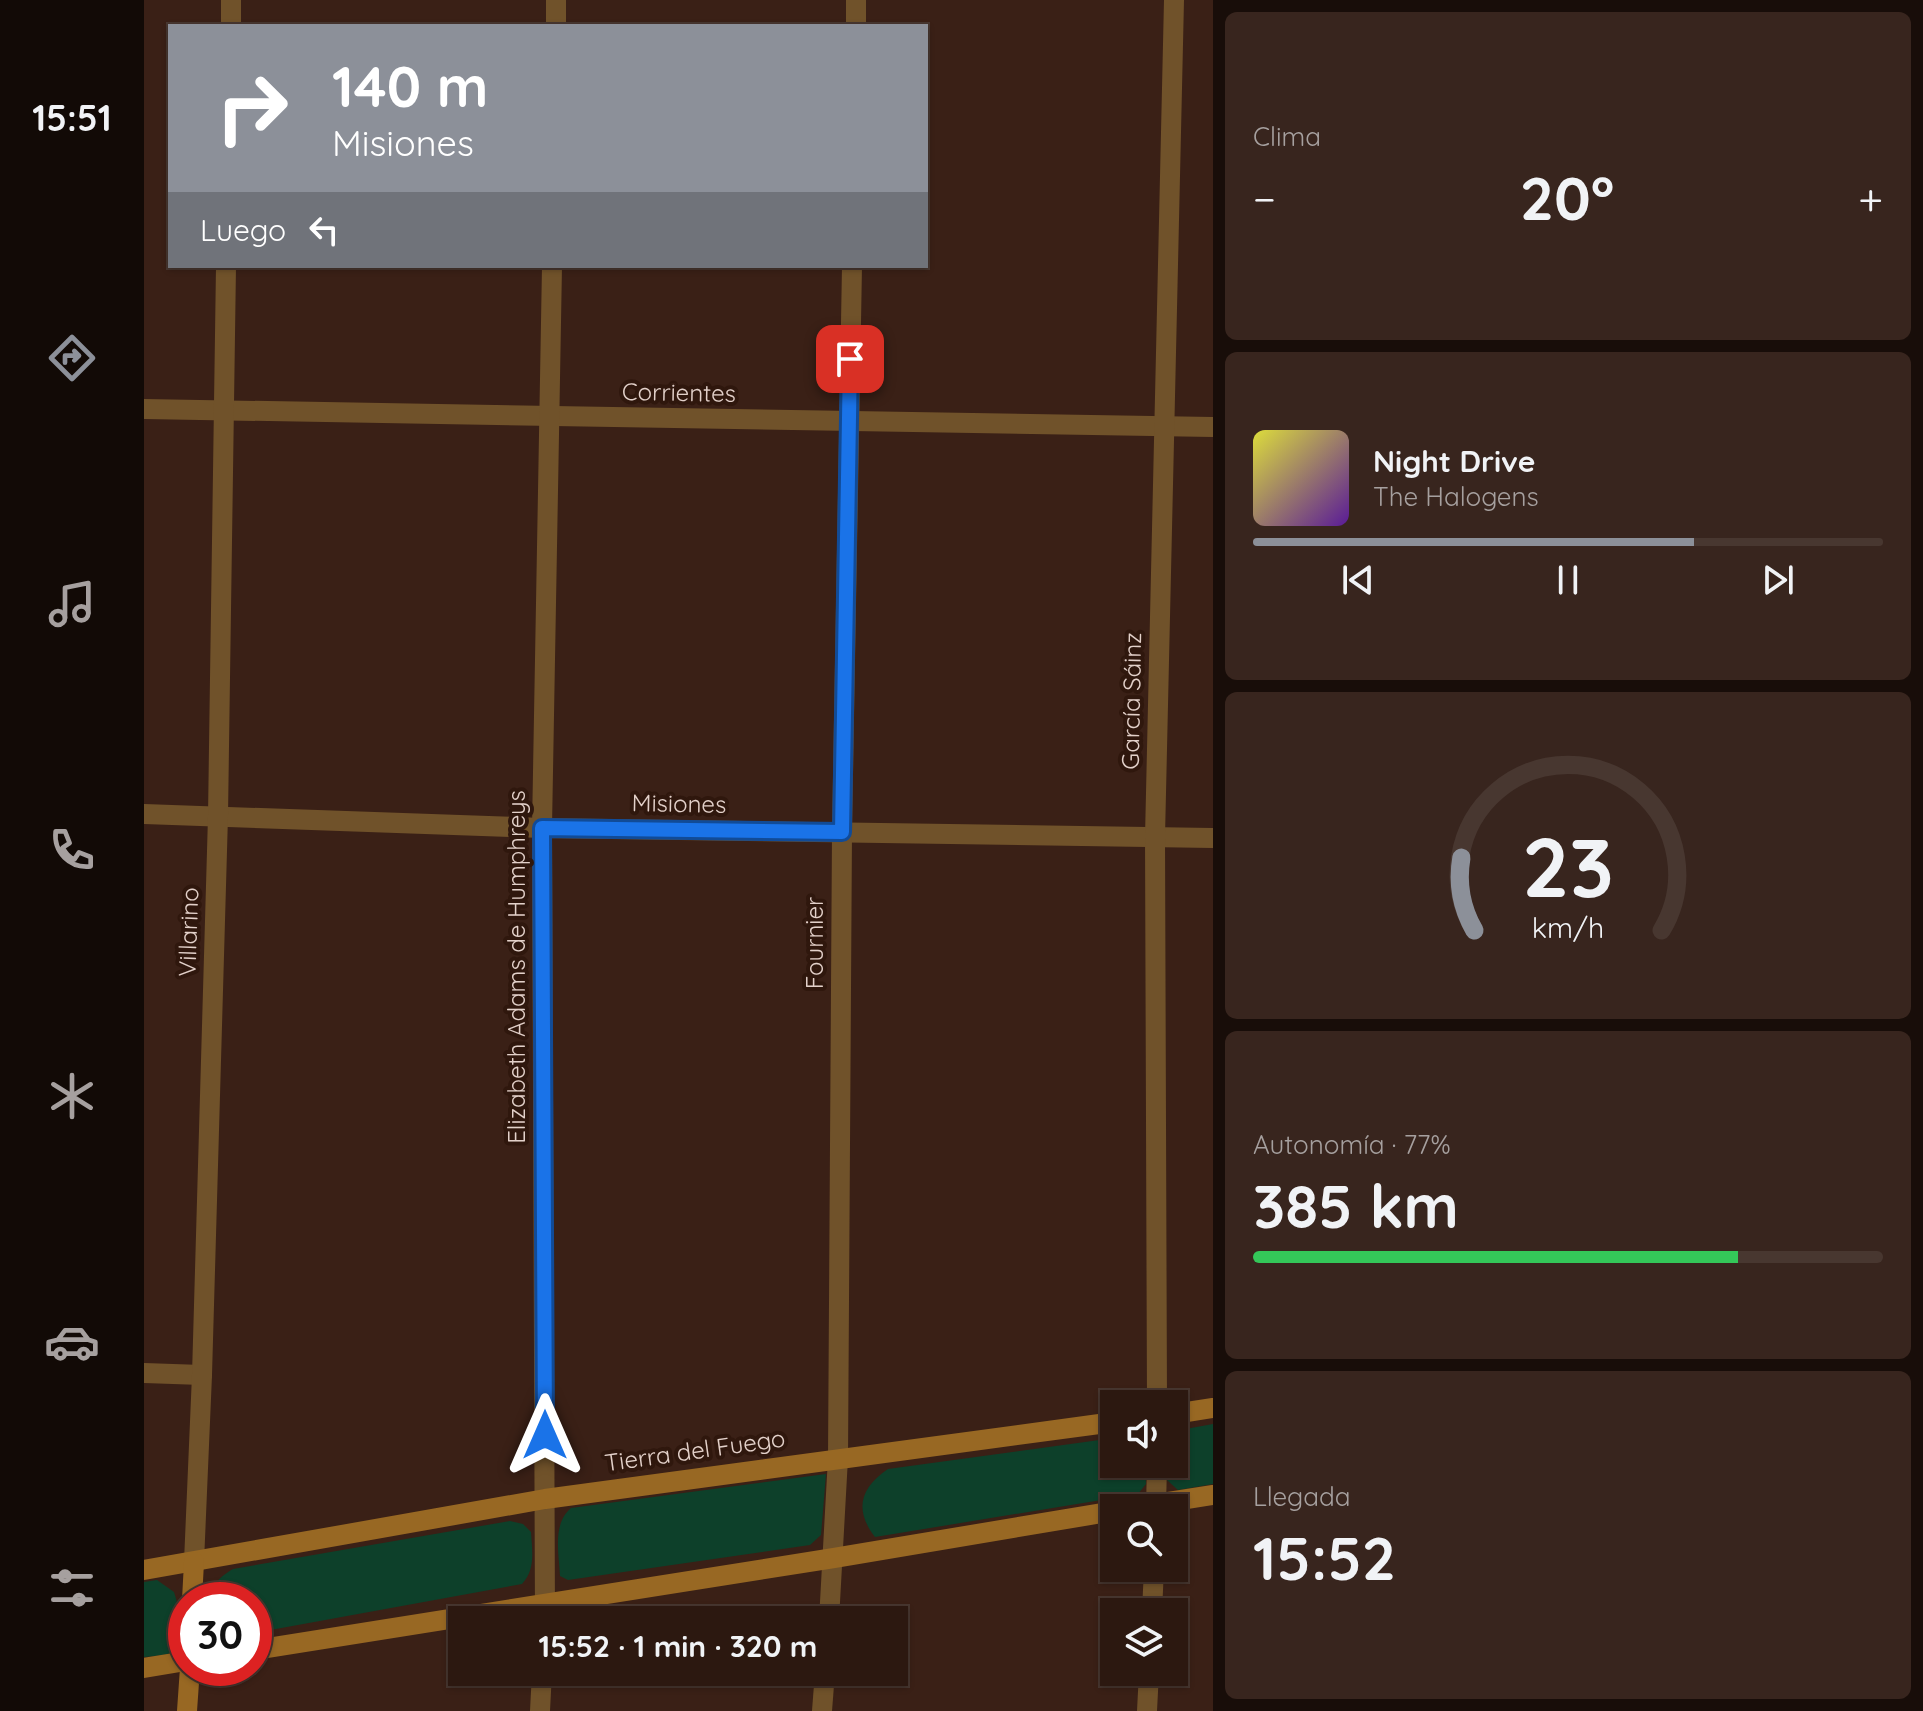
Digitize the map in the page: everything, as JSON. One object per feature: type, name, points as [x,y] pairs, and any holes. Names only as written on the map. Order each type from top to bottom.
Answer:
[{"type":"street","points":[[231,0],[231,24]]},
{"type":"street","points":[[556,0],[556,24]]},
{"type":"street","points":[[856,0],[856,24]]},
{"type":"street","name":"García Sáinz","points":[[1157,1390],[1155,837],[1174,0]]},
{"type":"street","name":"Villarino","points":[[193,1582],[218,816],[226,268]]},
{"type":"street","name":"Elizabeth Adams de Humphreys","points":[[545,1606],[542,828],[552,268]]},
{"type":"street","name":"Fournier","points":[[830,1606],[838,1458],[842,832],[852,268]]},
{"type":"street","name":"Corrientes","points":[[144,409],[1213,427]]},
{"type":"street","name":"Misiones","points":[[144,814],[542,828],[1213,838]]},
{"type":"street","points":[[144,1373],[202,1375]]},
{"type":"street","points":[[1188,1412],[1213,1408]]},
{"type":"street","name":"Tierra del Fuego","points":[[144,1570],[545,1499],[1100,1424]]},
{"type":"street","points":[[1188,1500],[1213,1495]]},
{"type":"street","points":[[572,1606],[1100,1513]]},
{"type":"street","points":[[272,1648],[448,1624]]},
{"type":"street","points":[[144,1668],[168,1664]]},
{"type":"street","points":[[187,1711],[189,1686]]},
{"type":"street","points":[[540,1711],[541,1686]]},
{"type":"street","points":[[822,1711],[824,1686]]},
{"type":"street","points":[[1147,1711],[1148,1686]]},
{"type":"green space","points":[[1213,1424],[1213,1484],[1178,1490],[1167,1478],[1188,1478],[1188,1429]]},
{"type":"green space","points":[[1100,1440],[1100,1478],[1146,1478],[1146,1484],[1138,1494],[1100,1494],[1100,1500],[875,1537],[864,1518],[863,1500],[871,1484],[888,1469]]},
{"type":"green space","points":[[826,1474],[821,1535],[810,1545],[568,1580],[560,1576],[559,1531],[571,1508]]},
{"type":"green space","points":[[510,1521],[523,1524],[531,1532],[531,1566],[522,1584],[272,1630],[272,1582],[217,1582],[233,1569]]},
{"type":"green space","points":[[157,1580],[168,1588],[168,1653],[144,1657],[144,1582]]},
{"type":"route","points":[[545,1435],[542,828],[842,832],[850,359]]}]
